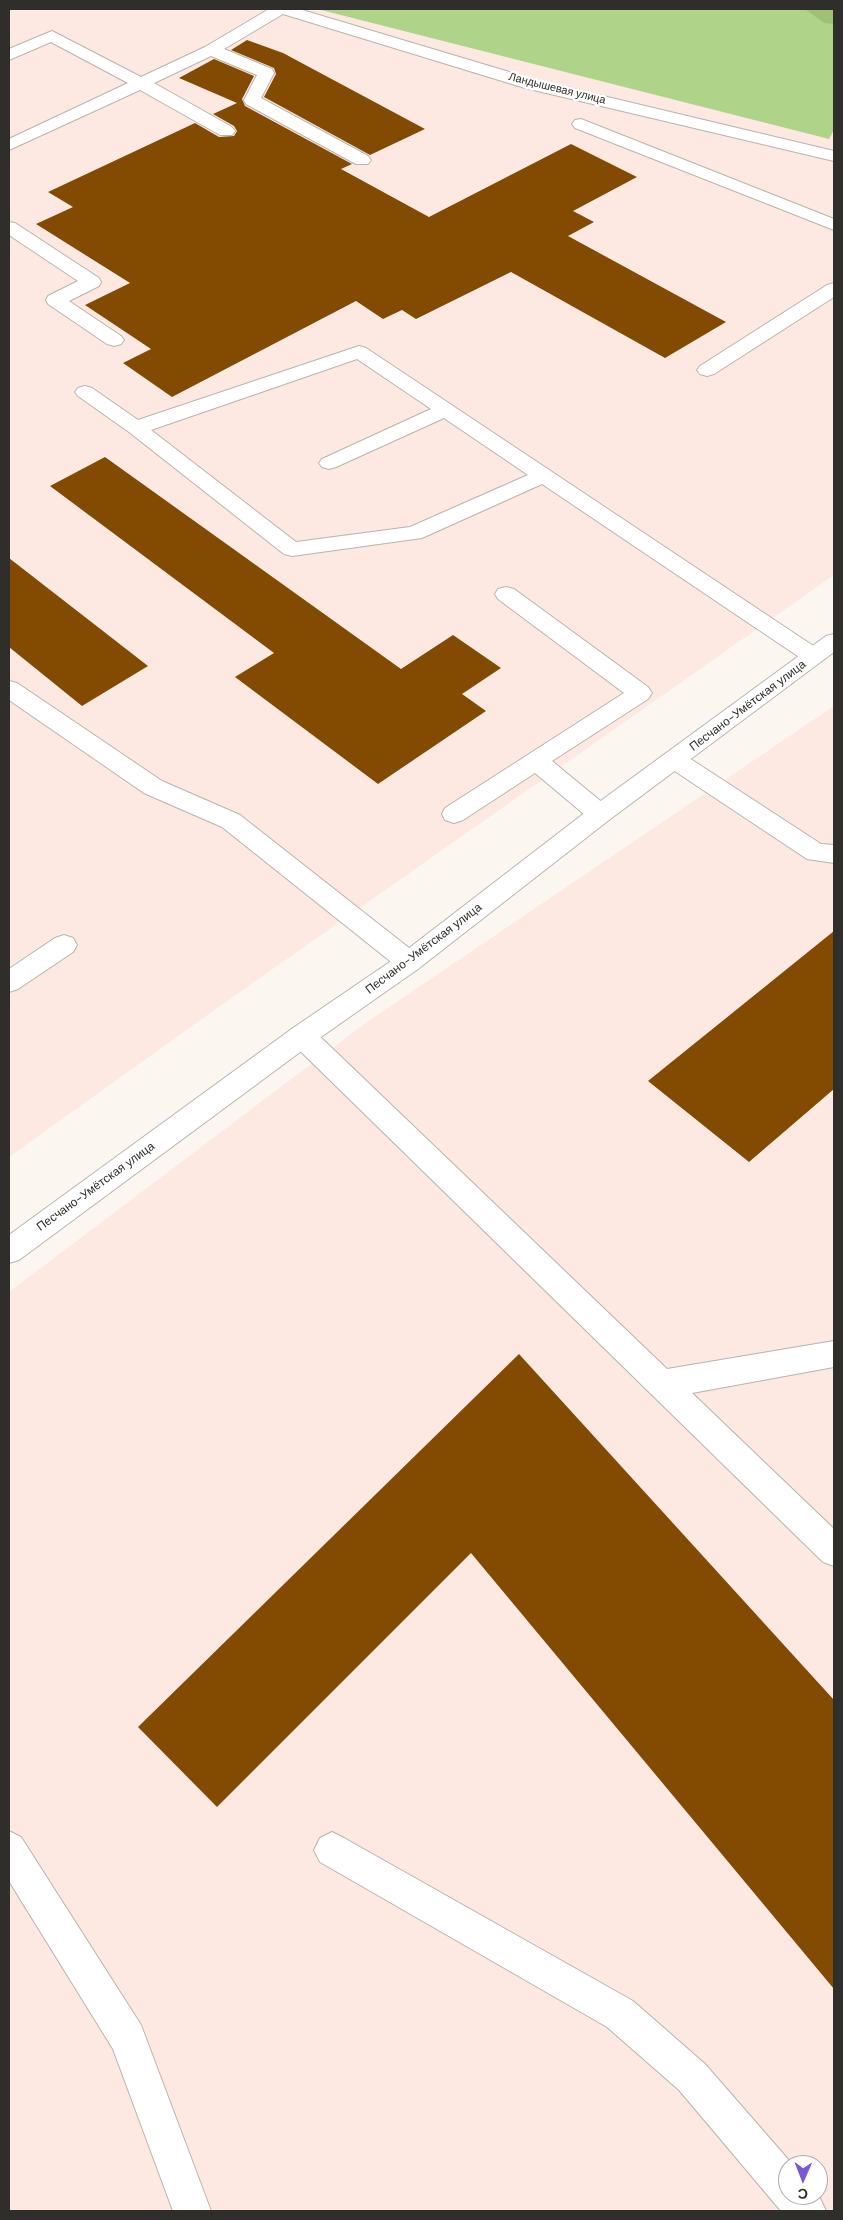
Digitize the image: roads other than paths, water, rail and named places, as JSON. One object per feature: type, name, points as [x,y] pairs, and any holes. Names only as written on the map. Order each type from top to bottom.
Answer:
[{"type":"main road","points":[[9,144],[211,50],[281,9]]},
{"type":"main road","name":"Ландышевая улица","points":[[281,9],[531,84],[834,156]]},
{"type":"main road","points":[[9,55],[52,36],[226,131]]},
{"type":"main road","points":[[211,50],[266,73],[252,100],[362,160]]},
{"type":"main road","points":[[581,124],[834,225]]},
{"type":"main road","points":[[9,227],[92,282],[55,300],[114,340]]},
{"type":"main road","points":[[707,370],[834,289]]},
{"type":"main road","points":[[136,428],[359,352],[813,656]]},
{"type":"main road","points":[[85,392],[136,428],[292,549],[414,534],[544,476]]},
{"type":"main road","points":[[329,463],[446,410]]},
{"type":"main road","points":[[454,814],[640,693],[506,594]]},
{"type":"main road","name":"Песчано-Умётская улица","points":[[9,1251],[302,1036],[410,962],[600,814],[834,641]]},
{"type":"main road","points":[[9,689],[153,787],[232,821],[410,962]]},
{"type":"main road","points":[[675,760],[816,853],[834,854]]},
{"type":"main road","points":[[536,761],[600,814]]},
{"type":"main road","points":[[9,982],[64,945]]},
{"type":"main road","points":[[302,1036],[834,1551]]},
{"type":"main road","points":[[663,1384],[834,1354]]},
{"type":"main road","points":[[9,1849],[128,2038],[192,2211]]},
{"type":"main road","points":[[332,1850],[620,2014],[692,2077],[778,2177]]}]
